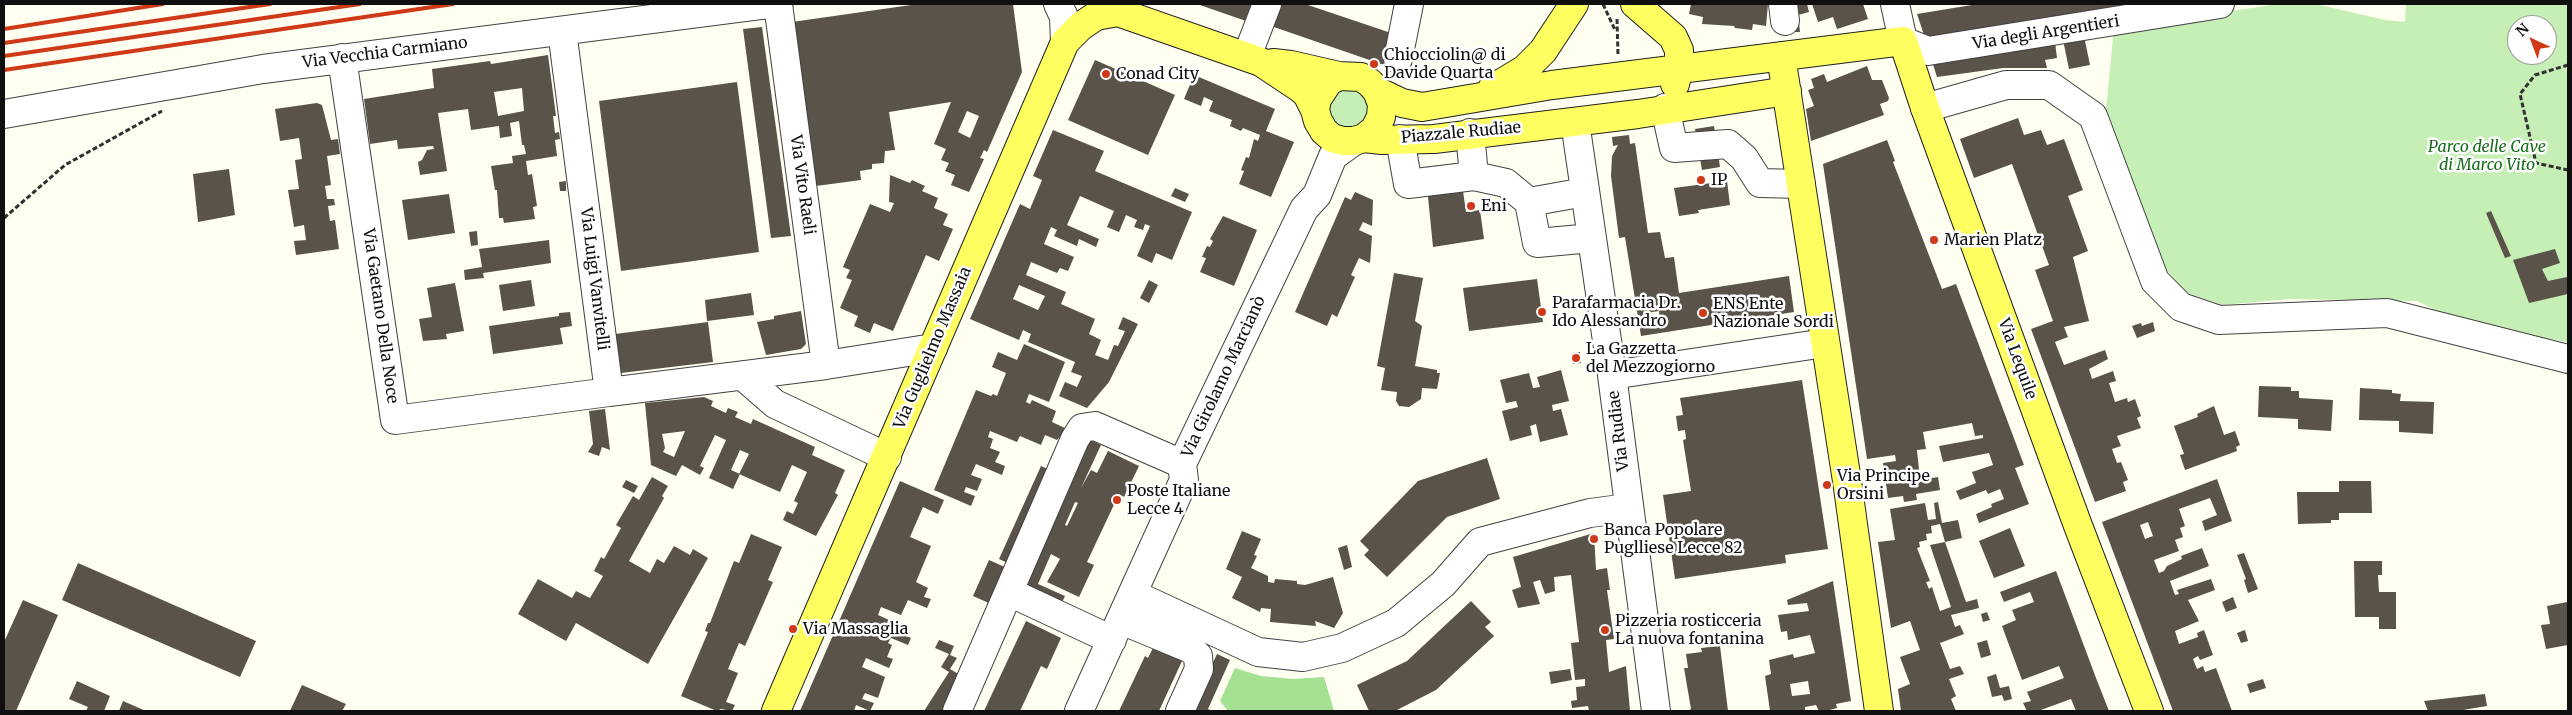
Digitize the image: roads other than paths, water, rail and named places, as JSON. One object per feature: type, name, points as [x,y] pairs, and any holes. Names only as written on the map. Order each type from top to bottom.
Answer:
[{"type":"main road","points":[[1566,123],[1552,85],[1550,69],[1553,57],[1575,16],[1575,4]]},
{"type":"main road","points":[[1466,100],[1498,86],[1525,69],[1543,51],[1575,4]]},
{"type":"main road","points":[[1625,9],[1673,37],[1679,50],[1679,68],[1674,88],[1665,108]]},
{"type":"main road","name":"Via Guglielmo Massaia","points":[[776,711],[1065,42],[1081,26],[1107,11]]},
{"type":"main road","name":"Piazzale Rudiae","points":[[1107,11],[1254,59],[1339,76],[1361,77],[1377,91],[1382,104],[1381,117],[1375,129],[1359,140]]},
{"type":"main road","name":"Piazzale Rudiae","points":[[1377,91],[1402,104],[1422,107],[1552,85],[1903,41]]},
{"type":"main road","name":"Via Lequile","points":[[1903,41],[1925,108],[2077,523],[2149,711]]},
{"type":"main road","points":[[1780,56],[1847,481],[1878,711]]},
{"type":"main road","name":"Piazzale Rudiae","points":[[1254,59],[1308,94],[1324,131],[1332,138],[1343,141],[1426,139],[1566,123],[1787,91]]},
{"type":"main road","points":[[1317,116],[1317,99],[1322,89],[1329,81],[1339,76]]},
{"type":"street","name":"Via Vecchia Carmiano","points":[[4,114],[263,69],[768,4]]},
{"type":"street","name":"Via Vito Raeli","points":[[778,4],[826,365]]},
{"type":"street","points":[[1060,4],[1077,13],[1107,11]]},
{"type":"street","points":[[1060,4],[1064,17],[1065,42]]},
{"type":"street","points":[[1254,59],[1266,4]]},
{"type":"street","points":[[1398,59],[1407,4]]},
{"type":"street","name":"Via Lequile","points":[[1895,4],[1903,41]]},
{"type":"street","name":"Via degli Argentieri","points":[[1903,41],[1928,51],[2220,4]]},
{"type":"street","name":"Via Luigi Vanvitelli","points":[[562,31],[609,392]]},
{"type":"street","name":"Via Gaetano Della Noce","points":[[342,58],[395,420],[609,392]]},
{"type":"street","points":[[1925,108],[2006,86],[2049,85],[2093,116],[2155,281],[2180,307],[2219,320],[2387,313],[2568,359]]},
{"type":"street","points":[[1665,108],[1674,148],[1728,144],[1744,158],[1760,183],[1801,184]]},
{"type":"street","name":"Via Girolamo Marcianò","points":[[1304,208],[1300,191],[1315,154],[1317,116]]},
{"type":"street","name":"Via Rudiae","points":[[1566,123],[1585,192],[1612,376],[1656,711]]},
{"type":"street","points":[[1470,133],[1474,176]]},
{"type":"street","points":[[1400,139],[1408,184],[1474,176],[1506,183],[1529,202],[1537,243],[1592,238]]},
{"type":"street","name":"Via Girolamo Marcianò","points":[[1079,711],[1184,480],[1182,464],[1304,208],[1317,195],[1333,156],[1359,140]]},
{"type":"street","points":[[1529,202],[1585,192]]},
{"type":"street","points":[[1612,376],[1825,343]]},
{"type":"street","points":[[609,392],[744,377],[933,348]]},
{"type":"street","points":[[744,377],[775,404],[887,457]]},
{"type":"street","points":[[957,711],[1082,428],[1095,426],[1182,464]]},
{"type":"street","points":[[1133,594],[1258,652],[1303,657],[1342,648],[1396,622],[1442,584],[1480,542],[1590,513],[1628,508]]},
{"type":"street","points":[[1009,592],[1116,630],[1192,649],[1198,656],[1199,669],[1180,711]]},
{"type":"railway","points":[[4,29],[163,4]]},
{"type":"railway","points":[[4,43],[270,4]]},
{"type":"railway","points":[[4,56],[360,4]]},
{"type":"railway","points":[[4,70],[453,4]]},
{"type":"place","name":"Chiocciolin@ di Davide Quarta","points":[[1374,64]]},
{"type":"place","name":"Conad City","points":[[1106,74]]},
{"type":"place","name":"IP","points":[[1701,180]]},
{"type":"place","name":"Eni","points":[[1471,206]]},
{"type":"place","name":"Marien Platz","points":[[1934,240]]},
{"type":"place","name":"Parafarmacia Dr. Ido Alessandro","points":[[1542,312]]},
{"type":"place","name":"ENS Ente Nazionale Sordi","points":[[1703,313]]},
{"type":"place","name":"La Gazzetta del Mezzogiorno","points":[[1576,358]]},
{"type":"place","name":"Via Principe Orsini","points":[[1827,485]]},
{"type":"place","name":"Poste Italiane Lecce 4","points":[[1117,500]]},
{"type":"place","name":"Banca Popolare Puglliese Lecce 82","points":[[1594,539]]},
{"type":"place","name":"Via Massaglia","points":[[793,629]]},
{"type":"place","name":"Pizzeria rosticceria La nuova fontanina","points":[[1605,630]]},
{"type":"park label","name":"Parco delle Cave di Marco Vito","points":[[2487,156]]}]
